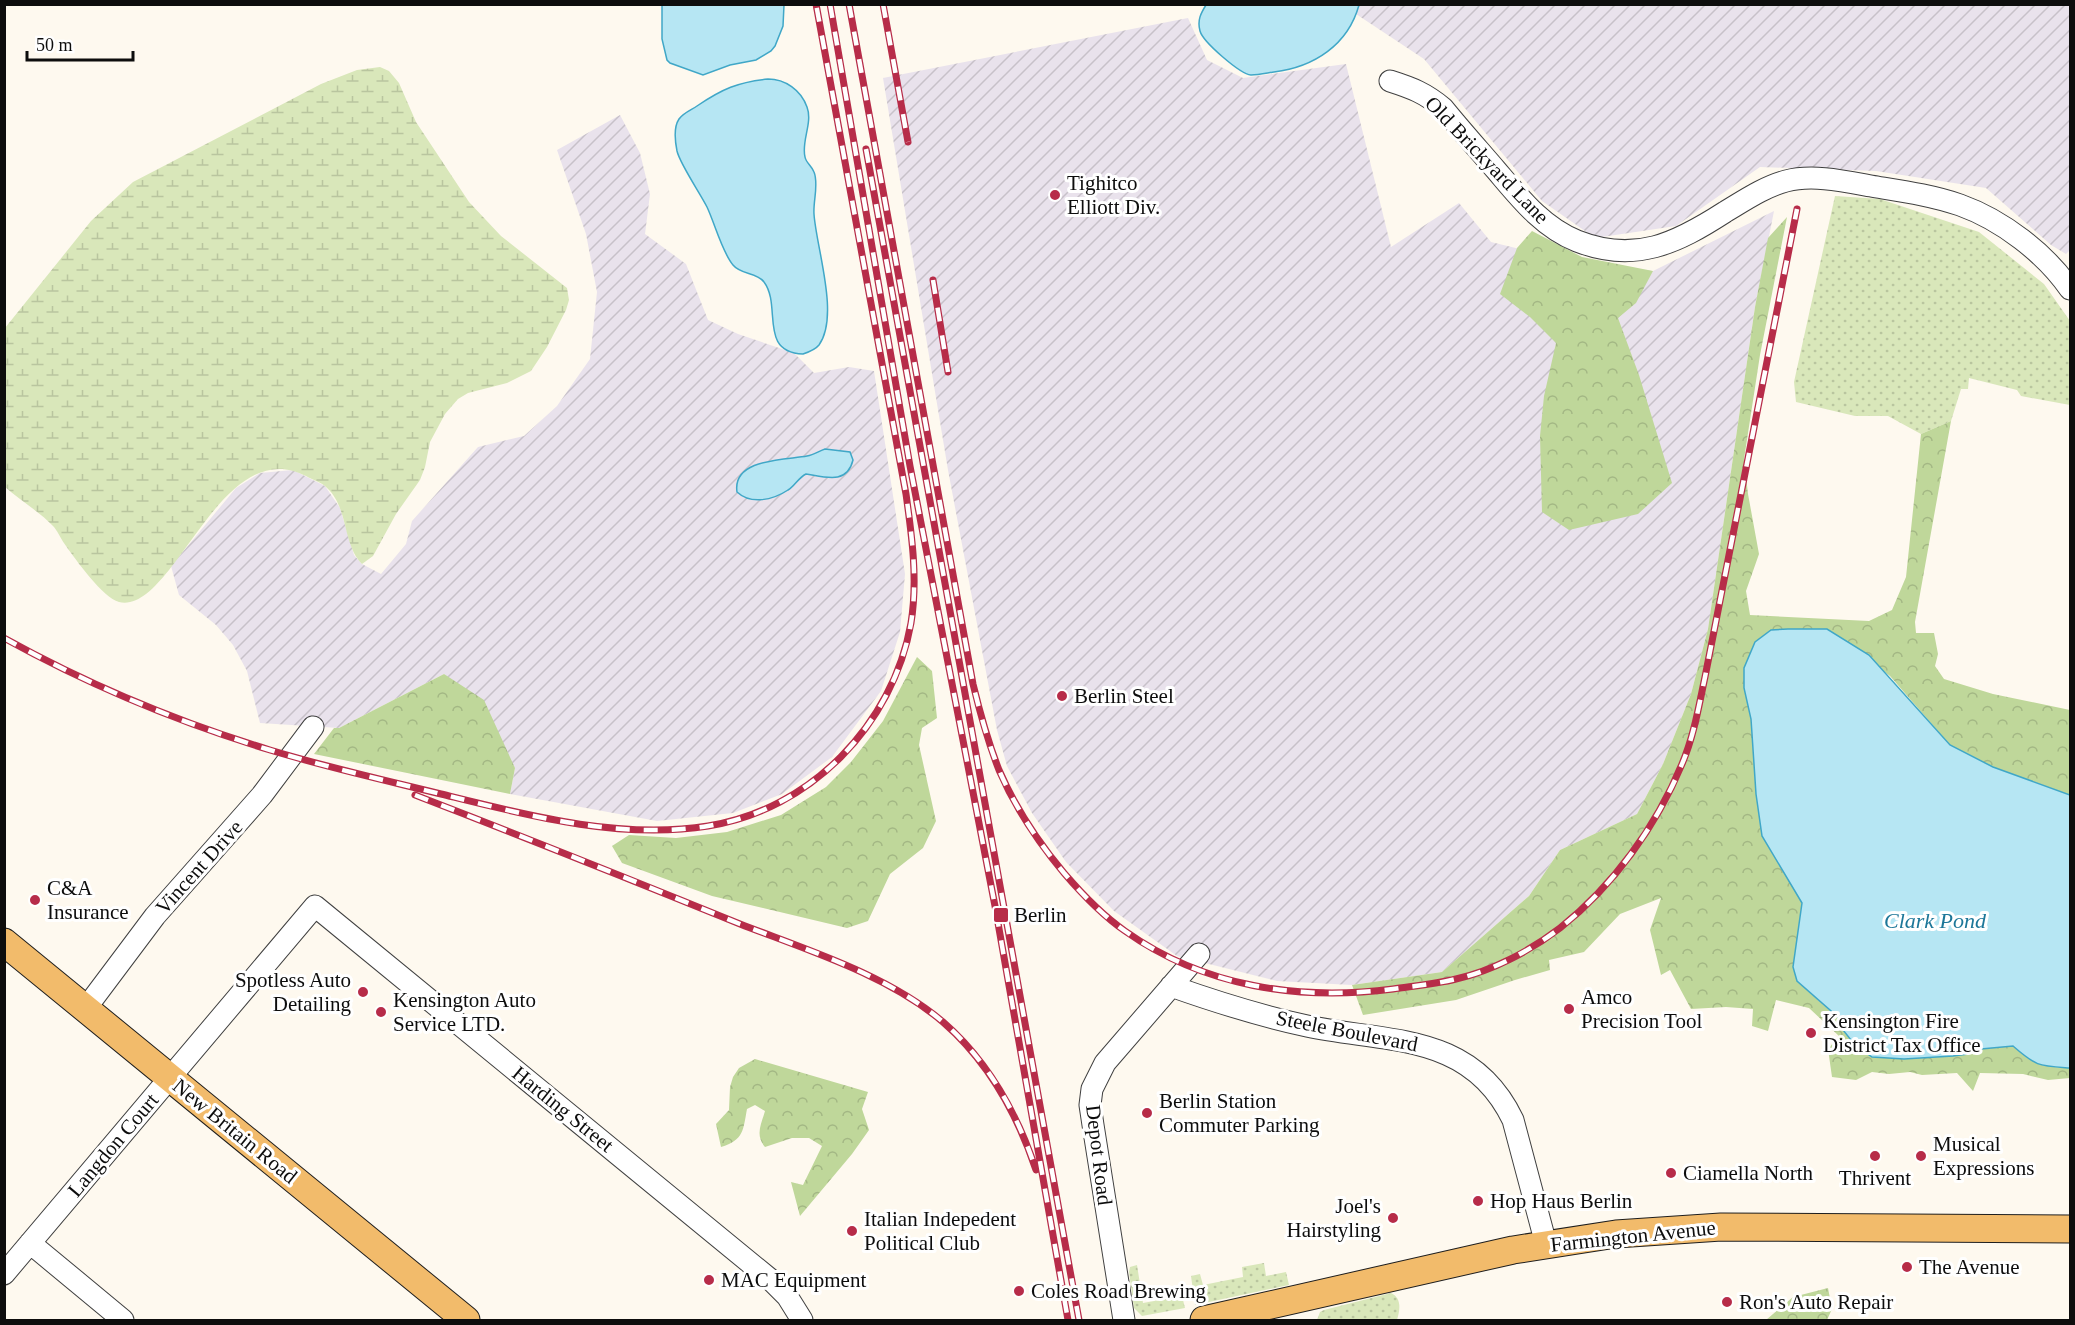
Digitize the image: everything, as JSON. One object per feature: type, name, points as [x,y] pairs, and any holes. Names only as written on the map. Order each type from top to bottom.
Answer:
[{"type":"main road","name":"New Britain Road","points":[[4,942],[466,1320]]},
{"type":"main road","name":"Farmington Avenue","points":[[1204,1320],[1546,1244],[1633,1232],[1721,1227],[2070,1229]]},
{"type":"street","name":"Old Brickyard Lane","points":[[1390,81],[1428,95],[1443,108],[1524,203],[1556,230],[1576,241],[1598,248],[1644,250],[1666,245],[1698,229],[1766,188],[1802,179],[1837,181],[1932,197],[1961,205],[2013,234],[2040,255],[2070,289]]},
{"type":"street","name":"Vincent Drive","points":[[86,1008],[154,916],[262,795],[313,727]]},
{"type":"street","name":"Langdon Court","points":[[4,1274],[315,906]]},
{"type":"street","name":"Harding Street","points":[[315,906],[771,1280],[787,1296],[802,1320]]},
{"type":"street","name":"Depot Road","points":[[1124,1320],[1090,1100],[1096,1080],[1105,1063],[1199,954]]},
{"type":"street","name":"Steele Boulevard","points":[[1171,986],[1234,1007],[1297,1024],[1417,1043],[1445,1053],[1464,1064],[1490,1085],[1504,1102],[1513,1120],[1520,1138],[1546,1244]]},
{"type":"street","points":[[30,1243],[123,1320]]},
{"type":"shaded area","points":[[1359,4],[2070,5],[2070,250],[2066,254],[2051,245],[1986,188],[1876,171],[1760,167],[1676,226],[1595,238],[1542,201],[1424,59],[1356,14]]},
{"type":"shaded area","points":[[1188,18],[1207,60],[1243,78],[1346,64],[1391,247],[1459,203],[1491,242],[1589,266],[1653,271],[1774,211],[1755,307],[1708,629],[1691,694],[1663,764],[1637,814],[1560,850],[1529,896],[1442,972],[1352,985],[1277,981],[1177,956],[1114,911],[1066,862],[1032,813],[1007,766],[997,730],[948,470],[883,78]]},
{"type":"shaded area","points":[[620,115],[640,153],[650,194],[645,234],[686,264],[708,320],[738,334],[794,353],[814,373],[849,367],[874,371],[905,574],[900,632],[881,691],[832,757],[782,794],[733,813],[657,821],[510,794],[515,768],[444,674],[339,728],[260,723],[247,671],[233,645],[216,625],[179,595],[171,566],[236,488],[260,473],[293,470],[325,486],[340,508],[354,555],[362,564],[381,574],[406,544],[412,521],[478,447],[524,436],[557,406],[590,359],[597,292],[586,234],[557,150]]},
{"type":"green space","points":[[380,67],[389,71],[399,83],[416,122],[469,202],[501,236],[567,288],[569,300],[566,310],[547,347],[531,371],[507,383],[468,393],[458,399],[445,414],[430,442],[420,480],[396,514],[373,556],[362,564],[351,546],[339,505],[326,487],[306,476],[276,469],[248,479],[224,500],[159,581],[139,598],[119,602],[105,594],[83,569],[54,527],[5,487],[5,328],[91,221],[133,182],[321,84],[357,70]]},
{"type":"green space","points":[[1835,196],[1880,199],[1979,232],[2044,284],[2070,321],[2070,405],[2021,396],[2017,390],[1969,378],[1968,389],[1961,389],[1951,421],[1921,434],[1888,416],[1855,416],[1796,402],[1794,382]]},
{"type":"green space","points":[[1787,217],[1760,355],[1744,459],[1759,554],[1746,591],[1750,615],[1869,621],[1892,610],[1906,577],[1921,434],[1951,421],[1915,622],[1916,633],[1934,633],[1938,654],[1935,666],[1944,679],[1993,694],[2070,710],[2070,795],[1993,767],[1950,745],[1890,676],[1827,629],[1771,630],[1755,642],[1744,668],[1744,688],[1751,719],[1756,794],[1762,836],[1802,903],[1793,967],[1797,981],[1839,1019],[1843,1030],[1855,1044],[1872,1057],[1953,1056],[1981,1049],[2013,1046],[2039,1064],[2070,1068],[2070,1078],[2048,1080],[2023,1074],[1980,1073],[1973,1091],[1957,1073],[1922,1075],[1910,1072],[1889,1074],[1872,1072],[1856,1080],[1832,1077],[1828,1049],[1839,1036],[1809,1008],[1776,1000],[1768,1031],[1752,1026],[1753,1009],[1726,1007],[1691,1009],[1670,970],[1661,975],[1650,930],[1661,898],[1620,914],[1584,952],[1549,960],[1550,970],[1456,1000],[1363,1015],[1352,985],[1442,972],[1529,896],[1560,850],[1637,814],[1663,764],[1691,694],[1708,629],[1755,307],[1768,238]]},
{"type":"green space","points":[[1532,231],[1582,257],[1653,271],[1636,303],[1618,318],[1639,375],[1672,483],[1638,514],[1569,530],[1542,512],[1540,436],[1544,396],[1556,343],[1530,317],[1500,294],[1517,248]]},
{"type":"green space","points":[[917,657],[932,671],[937,718],[922,728],[919,745],[936,821],[923,848],[890,874],[868,921],[847,928],[712,896],[622,863],[612,846],[629,835],[676,838],[727,832],[781,815],[826,787],[851,762],[883,721]]},
{"type":"green space","points":[[444,674],[484,700],[515,768],[510,794],[314,754],[334,728],[339,728]]},
{"type":"green space","points":[[755,1059],[868,1092],[862,1109],[869,1130],[800,1216],[791,1182],[803,1185],[822,1146],[809,1138],[792,1138],[765,1147],[760,1134],[765,1111],[755,1105],[747,1109],[743,1128],[738,1137],[721,1147],[716,1124],[729,1110],[733,1077],[739,1068]]},
{"type":"green space","points":[[1264,1263],[1266,1276],[1286,1272],[1289,1285],[1195,1305],[1191,1276],[1200,1274],[1203,1285],[1243,1277],[1242,1267]]},
{"type":"green space","points":[[1137,1265],[1143,1303],[1182,1296],[1185,1308],[1142,1316],[1134,1308],[1129,1272],[1130,1267]]},
{"type":"green space","points":[[1828,1288],[1832,1309],[1827,1320],[1766,1320],[1793,1297]]},
{"type":"green space","points":[[1391,1293],[1399,1301],[1397,1320],[1317,1320],[1320,1312],[1324,1310]]},
{"type":"water","points":[[1206,4],[1359,5],[1347,32],[1327,52],[1303,65],[1251,75],[1231,64],[1203,36],[1199,20]]},
{"type":"water","points":[[662,5],[784,5],[783,26],[771,51],[756,60],[730,65],[703,75],[667,60],[662,39]]},
{"type":"water","points":[[768,79],[786,83],[797,91],[808,113],[804,151],[815,177],[814,214],[825,281],[827,317],[825,332],[819,345],[814,350],[803,354],[789,351],[780,345],[773,326],[769,292],[764,282],[736,268],[729,259],[707,207],[677,151],[676,126],[685,113],[731,87]]},
{"type":"water","points":[[825,449],[850,452],[853,460],[846,473],[834,478],[806,474],[788,490],[762,500],[749,499],[737,492],[738,481],[743,473],[752,467],[775,460],[810,455]]},
{"type":"water","name":"Clark Pond","points":[[1827,629],[1869,655],[1950,745],[1993,767],[2070,795],[2070,1068],[2051,1067],[2033,1062],[2013,1046],[1981,1049],[1953,1056],[1904,1059],[1872,1057],[1855,1045],[1843,1030],[1839,1018],[1797,981],[1793,967],[1802,903],[1762,836],[1756,794],[1751,719],[1744,688],[1744,668],[1755,642],[1771,630]]},
{"type":"railway","points":[[4,638],[101,687],[168,715],[236,739],[355,773],[539,817],[607,828],[641,830],[674,830],[708,826],[745,817],[780,802],[812,782],[841,757],[866,728],[886,696],[901,660],[911,623],[914,591],[912,542],[906,494],[816,4]]},
{"type":"railway","points":[[830,4],[910,466],[995,906],[1068,1320]]},
{"type":"railway","points":[[849,4],[973,684],[984,727],[999,770],[1020,811],[1045,849],[1078,889],[1108,918],[1155,950],[1187,965],[1220,977],[1253,985],[1288,991],[1358,992],[1441,982],[1483,971],[1536,945],[1560,928],[1598,894],[1646,833],[1671,787],[1693,732],[1797,209]]},
{"type":"railway","points":[[883,4],[908,142]]},
{"type":"railway","points":[[866,149],[1079,1320]]},
{"type":"railway","points":[[933,280],[948,372]]},
{"type":"railway","points":[[415,795],[846,965],[921,1005],[943,1022],[988,1071],[1020,1128],[1036,1170]]},
{"type":"place","name":"Tighitco Elliott Div.","points":[[1055,195]]},
{"type":"place","name":"Berlin Steel","points":[[1062,696]]},
{"type":"place","name":"C&A Insurance","points":[[35,900]]},
{"type":"place","name":"Berlin","points":[[1001,915]]},
{"type":"place","name":"Spotless Auto Detailing","points":[[363,992]]},
{"type":"place","name":"Amco Precision Tool","points":[[1569,1009]]},
{"type":"place","name":"Kensington Auto Service LTD.","points":[[381,1012]]},
{"type":"place","name":"Kensington Fire District Tax Office","points":[[1811,1033]]},
{"type":"place","name":"Berlin Station Commuter Parking","points":[[1147,1113]]},
{"type":"place","name":"Thrivent","points":[[1875,1156]]},
{"type":"place","name":"Musical Expressions","points":[[1921,1156]]},
{"type":"place","name":"Ciamella North","points":[[1671,1173]]},
{"type":"place","name":"Hop Haus Berlin","points":[[1478,1201]]},
{"type":"place","name":"Joel's Hairstyling","points":[[1393,1218]]},
{"type":"place","name":"Italian Indepedent Political Club","points":[[852,1231]]},
{"type":"place","name":"The Avenue","points":[[1907,1267]]},
{"type":"place","name":"MAC Equipment","points":[[709,1280]]},
{"type":"place","name":"Coles Road Brewing","points":[[1019,1291]]},
{"type":"place","name":"Ron's Auto Repair","points":[[1727,1302]]}]
